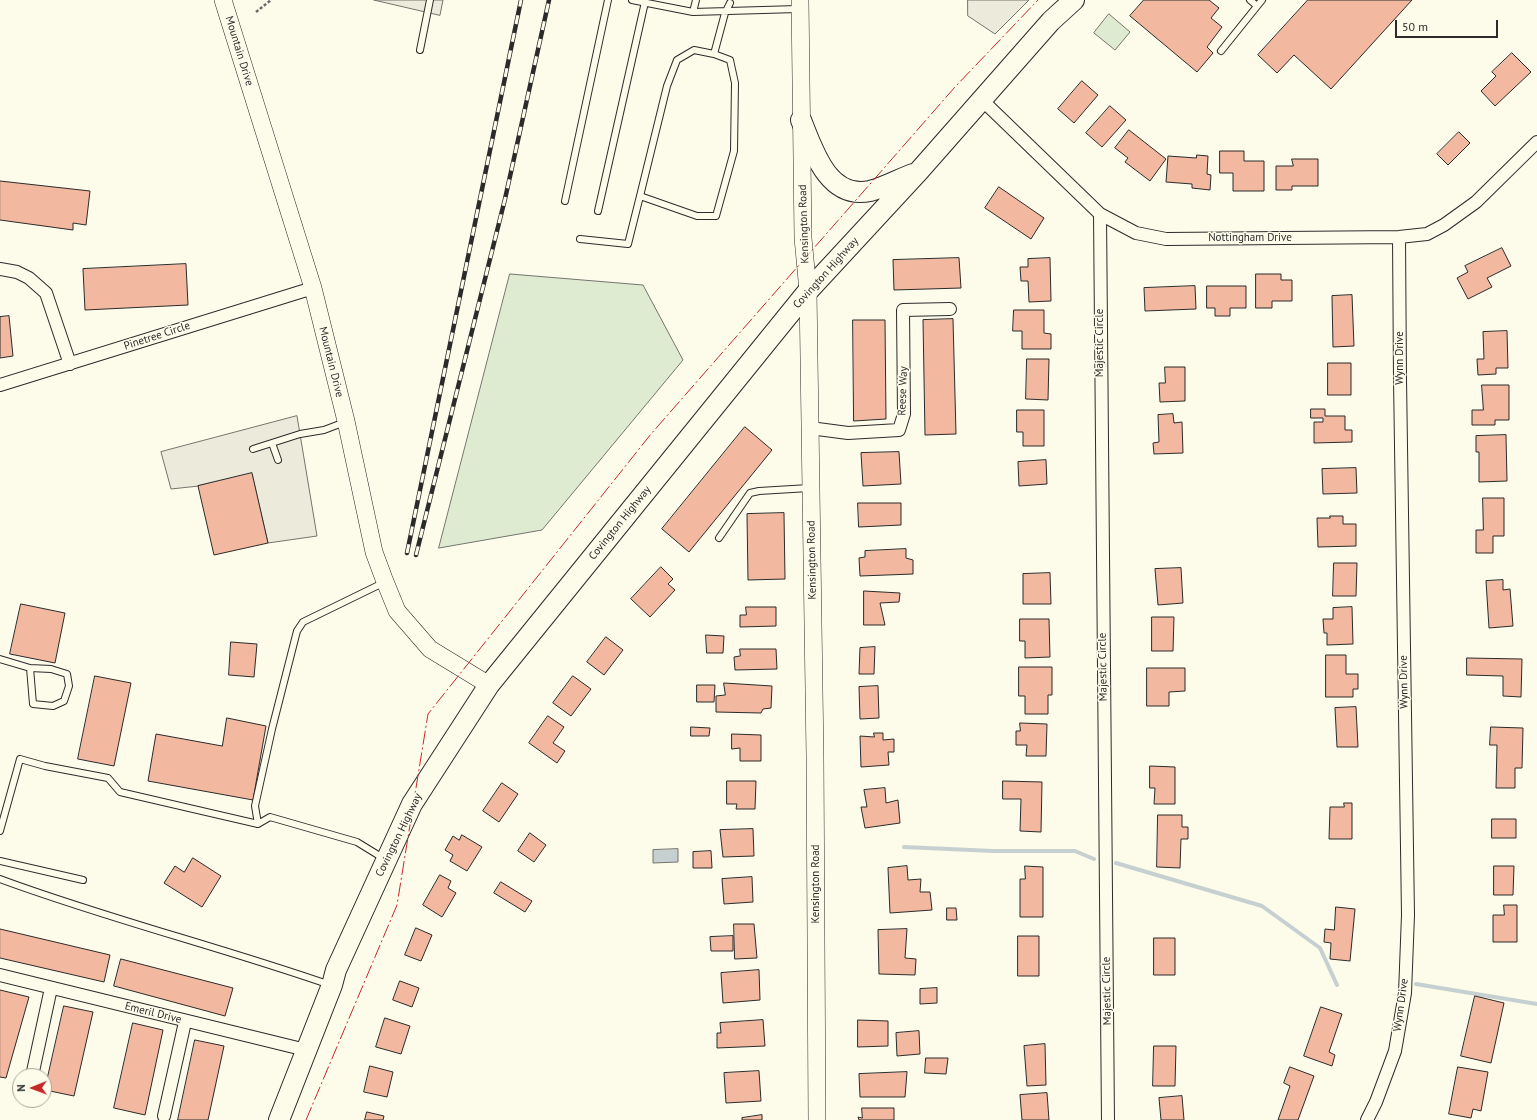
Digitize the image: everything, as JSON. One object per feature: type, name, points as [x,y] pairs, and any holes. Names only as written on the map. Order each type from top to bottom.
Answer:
[{"type":"main road","name":"Covington Highway","points":[[279,1120],[332,985],[336,970],[412,804],[489,685],[808,291],[918,172],[981,99],[1051,22],[1074,0]]},
{"type":"main road","points":[[801,120],[812,149],[826,174],[842,188],[856,192],[871,191],[918,172]]},
{"type":"street","name":"Mountain Drive","points":[[223,0],[313,288],[346,421],[374,552],[385,582],[397,611],[430,649],[489,685]]},
{"type":"street","name":"Kensington Road","points":[[800,4],[803,238],[808,291],[815,756],[817,1120]]},
{"type":"street","name":"Nottingham Drive","points":[[981,99],[1100,214],[1136,233],[1166,239],[1399,237],[1427,234],[1444,225],[1476,202],[1537,142]]},
{"type":"street","name":"Majestic Circle","points":[[1100,214],[1108,1120]]},
{"type":"street","name":"Wynn Drive","points":[[1367,1120],[1376,1102],[1395,1050],[1405,993],[1408,915],[1399,237]]},
{"type":"street","points":[[0,269],[18,272],[29,278],[46,293],[70,364]]},
{"type":"street","name":"Pinetree Circle","points":[[0,385],[313,288]]},
{"type":"street","name":"Reese Way","points":[[810,428],[848,433],[899,430],[904,414],[903,310],[950,309]]},
{"type":"street","name":"Emeril Drive","points":[[0,975],[185,1022],[306,1050]]},
{"type":"street","points":[[34,1068],[51,988]]},
{"type":"street","points":[[164,1116],[185,1022]]},
{"type":"lane","points":[[420,50],[430,0]]},
{"type":"lane","points":[[565,201],[608,0]]},
{"type":"lane","points":[[632,0],[693,12],[725,12],[800,4]]},
{"type":"lane","points":[[693,12],[696,0]]},
{"type":"lane","points":[[1250,0],[1257,6]]},
{"type":"lane","points":[[1221,51],[1262,0]]},
{"type":"lane","points":[[598,210],[645,2]]},
{"type":"lane","points":[[714,54],[725,12],[730,4]]},
{"type":"lane","points":[[580,239],[628,244],[667,86],[677,60],[694,50],[714,54],[730,60],[735,83],[734,151],[716,216],[697,216],[640,196]]},
{"type":"lane","points":[[252,449],[300,434],[324,430],[346,421]]},
{"type":"lane","points":[[272,443],[278,460]]},
{"type":"lane","points":[[719,538],[750,493],[759,490],[811,488]]},
{"type":"lane","points":[[258,824],[255,806],[273,722],[297,631],[303,622],[385,582]]},
{"type":"lane","points":[[0,660],[30,668],[51,669],[67,674],[69,686],[64,701],[53,706],[34,704],[30,668]]},
{"type":"lane","points":[[0,831],[20,759],[45,766],[108,778],[120,792],[258,824],[270,817],[337,834],[357,842],[386,860]]},
{"type":"lane","points":[[0,861],[83,880]]},
{"type":"lane","points":[[0,879],[86,910],[265,962],[332,985]]},
{"type":"path","points":[[256,12],[271,0]]},
{"type":"green space","points":[[1109,14],[1130,32],[1115,50],[1094,33]]},
{"type":"green space","points":[[510,274],[643,285],[683,360],[542,530],[439,548]]},
{"type":"shaded area","points":[[374,0],[443,0],[440,15]]},
{"type":"shaded area","points":[[968,0],[1029,0],[995,34],[968,16]]},
{"type":"shaded area","points":[[297,416],[317,536],[268,543],[252,474],[199,486],[171,489],[161,452]]},
{"type":"shaded area","points":[[678,849],[678,862],[653,863],[653,850]]},
{"type":"building","points":[[1144,0],[1209,0],[1219,8],[1211,18],[1222,27],[1207,47],[1213,53],[1197,72],[1130,16]]},
{"type":"building","points":[[1308,0],[1412,0],[1331,89],[1294,55],[1277,73],[1258,55]]},
{"type":"building","points":[[1512,53],[1531,72],[1495,106],[1481,91],[1496,76],[1492,72]]},
{"type":"building","points":[[1082,81],[1098,95],[1074,123],[1058,109]]},
{"type":"building","points":[[1110,106],[1126,120],[1102,147],[1086,133]]},
{"type":"building","points":[[1129,130],[1166,159],[1150,181],[1125,162],[1128,158],[1115,148]]},
{"type":"building","points":[[1459,132],[1470,143],[1448,165],[1437,154]]},
{"type":"building","points":[[1220,151],[1244,151],[1244,161],[1264,161],[1264,191],[1233,191],[1233,173],[1220,173]]},
{"type":"building","points":[[1197,155],[1208,156],[1207,174],[1211,175],[1210,190],[1192,188],[1192,184],[1166,182],[1168,156],[1196,158]]},
{"type":"building","points":[[1292,159],[1318,159],[1318,186],[1292,186],[1292,190],[1276,190],[1276,166],[1293,166]]},
{"type":"building","points":[[0,181],[90,191],[86,225],[73,223],[73,230],[0,220]]},
{"type":"building","points":[[999,187],[1044,218],[1031,239],[985,208]]},
{"type":"building","points":[[1502,248],[1511,266],[1487,278],[1492,287],[1468,299],[1457,278],[1468,272],[1465,266]]},
{"type":"building","points":[[959,258],[961,288],[894,290],[893,260]]},
{"type":"building","points":[[1050,258],[1051,301],[1029,302],[1028,281],[1021,281],[1020,267],[1028,267],[1028,259]]},
{"type":"building","points":[[186,264],[188,305],[85,310],[83,269]]},
{"type":"building","points":[[1256,274],[1281,274],[1281,280],[1292,280],[1292,301],[1272,301],[1272,308],[1256,308]]},
{"type":"building","points":[[1195,286],[1196,309],[1145,311],[1144,288]]},
{"type":"building","points":[[1207,286],[1246,286],[1246,308],[1230,308],[1230,316],[1215,316],[1215,308],[1207,308]]},
{"type":"building","points":[[1352,295],[1354,346],[1333,347],[1332,296]]},
{"type":"building","points":[[1014,310],[1044,310],[1044,333],[1051,334],[1051,349],[1022,349],[1022,331],[1013,331]]},
{"type":"building","points":[[9,316],[13,356],[0,358],[0,317]]},
{"type":"building","points":[[953,319],[956,434],[925,435],[923,320]]},
{"type":"building","points":[[853,320],[885,320],[886,419],[854,421]]},
{"type":"building","points":[[1507,331],[1508,368],[1496,368],[1496,374],[1478,375],[1477,359],[1484,359],[1483,332]]},
{"type":"building","points":[[1027,359],[1049,359],[1048,400],[1026,399]]},
{"type":"building","points":[[1328,363],[1351,363],[1351,395],[1328,395]]},
{"type":"building","points":[[1165,367],[1185,367],[1185,401],[1160,402],[1159,383],[1165,383]]},
{"type":"building","points":[[1482,385],[1509,385],[1509,420],[1495,420],[1495,425],[1472,425],[1472,410],[1483,410]]},
{"type":"building","points":[[1311,409],[1325,409],[1325,416],[1345,416],[1345,430],[1352,430],[1352,442],[1314,443],[1314,422],[1323,422],[1323,418],[1311,418]]},
{"type":"building","points":[[1017,410],[1044,410],[1044,446],[1023,446],[1023,432],[1017,432]]},
{"type":"building","points":[[1173,414],[1174,423],[1182,422],[1183,453],[1154,454],[1153,443],[1159,442],[1158,415]]},
{"type":"building","points":[[745,427],[772,450],[689,552],[662,529]]},
{"type":"building","points":[[1506,435],[1507,481],[1479,482],[1479,452],[1476,452],[1476,436]]},
{"type":"building","points":[[899,452],[901,484],[863,486],[861,453]]},
{"type":"building","points":[[1046,460],[1047,484],[1019,486],[1018,462]]},
{"type":"building","points":[[1356,468],[1357,493],[1323,494],[1322,469]]},
{"type":"building","points":[[252,473],[268,543],[214,555],[198,486]]},
{"type":"building","points":[[1483,498],[1504,498],[1504,536],[1493,536],[1493,553],[1476,553],[1476,530],[1483,530]]},
{"type":"building","points":[[858,503],[901,503],[901,525],[859,527]]},
{"type":"building","points":[[784,513],[785,579],[748,580],[747,514]]},
{"type":"building","points":[[1330,516],[1343,516],[1343,524],[1356,524],[1356,546],[1318,547],[1317,518],[1330,518]]},
{"type":"building","points":[[906,549],[906,558],[913,560],[913,574],[860,576],[859,558],[865,557],[865,551]]},
{"type":"building","points":[[1334,563],[1357,563],[1356,596],[1333,596]]},
{"type":"building","points":[[661,567],[673,579],[668,584],[675,590],[650,617],[631,599]]},
{"type":"building","points":[[1181,568],[1183,603],[1158,605],[1155,569]]},
{"type":"building","points":[[1050,573],[1051,604],[1023,604],[1023,574]]},
{"type":"building","points":[[1503,580],[1503,590],[1510,589],[1513,626],[1489,628],[1486,581]]},
{"type":"building","points":[[864,591],[900,593],[899,602],[880,603],[885,625],[864,625]]},
{"type":"building","points":[[21,604],[65,613],[55,663],[10,654]]},
{"type":"building","points":[[746,607],[776,607],[776,626],[740,627],[740,615],[746,615]]},
{"type":"building","points":[[1352,607],[1353,644],[1327,645],[1327,633],[1324,633],[1323,619],[1333,619],[1333,608]]},
{"type":"building","points":[[1152,617],[1174,617],[1173,651],[1152,651]]},
{"type":"building","points":[[1020,619],[1049,619],[1050,657],[1025,658],[1025,641],[1020,641]]},
{"type":"building","points":[[706,635],[724,636],[723,653],[707,653]]},
{"type":"building","points":[[606,637],[623,650],[604,675],[587,662]]},
{"type":"building","points":[[231,642],[257,644],[254,677],[229,675]]},
{"type":"building","points":[[875,647],[874,674],[859,674],[860,648]]},
{"type":"building","points":[[740,649],[776,649],[777,669],[735,670],[734,657],[740,656]]},
{"type":"building","points":[[1326,655],[1346,655],[1346,674],[1358,674],[1358,689],[1353,689],[1353,697],[1326,697]]},
{"type":"building","points":[[1467,658],[1522,659],[1521,697],[1503,696],[1503,676],[1467,675]]},
{"type":"building","points":[[1019,667],[1052,667],[1052,695],[1048,695],[1048,714],[1025,714],[1025,696],[1019,696]]},
{"type":"building","points":[[1147,668],[1185,668],[1185,691],[1169,692],[1169,706],[1147,706]]},
{"type":"building","points":[[95,676],[131,683],[114,766],[78,759]]},
{"type":"building","points":[[573,676],[591,689],[571,716],[553,703]]},
{"type":"building","points":[[724,683],[772,686],[771,708],[763,709],[761,713],[716,712],[716,696],[725,695]]},
{"type":"building","points":[[697,685],[715,685],[714,702],[697,702]]},
{"type":"building","points":[[878,686],[879,718],[860,719],[859,687]]},
{"type":"building","points":[[1356,707],[1358,747],[1337,747],[1335,708]]},
{"type":"building","points":[[548,716],[564,727],[553,743],[565,751],[557,763],[529,743]]},
{"type":"building","points":[[227,718],[266,726],[253,800],[148,781],[156,734],[222,746]]},
{"type":"building","points":[[1020,723],[1047,724],[1046,756],[1026,756],[1027,745],[1016,745],[1016,731],[1020,731]]},
{"type":"building","points":[[691,727],[710,728],[709,736],[691,736]]},
{"type":"building","points":[[1491,727],[1523,728],[1522,768],[1515,768],[1515,788],[1496,788],[1497,745],[1490,745]]},
{"type":"building","points":[[874,733],[883,733],[883,740],[894,739],[894,752],[888,752],[889,765],[861,767],[860,736],[874,737]]},
{"type":"building","points":[[732,734],[761,735],[761,761],[740,761],[740,748],[732,749]]},
{"type":"building","points":[[1150,766],[1175,767],[1175,804],[1154,804],[1155,788],[1150,788]]},
{"type":"building","points":[[727,781],[756,781],[755,809],[736,809],[737,804],[727,804]]},
{"type":"building","points":[[1003,781],[1042,782],[1041,832],[1020,831],[1021,799],[1003,799]]},
{"type":"building","points":[[502,783],[518,794],[499,822],[483,811]]},
{"type":"building","points":[[885,788],[886,803],[898,800],[900,823],[865,828],[861,807],[867,807],[864,790]]},
{"type":"building","points":[[1344,803],[1352,803],[1352,839],[1329,839],[1330,807],[1344,807]]},
{"type":"building","points":[[1158,815],[1182,815],[1182,827],[1188,827],[1188,839],[1181,839],[1180,868],[1157,867]]},
{"type":"building","points":[[1492,819],[1516,819],[1516,838],[1492,838]]},
{"type":"building","points":[[753,829],[754,856],[723,857],[720,830]]},
{"type":"building","points":[[530,833],[546,845],[534,862],[518,851]]},
{"type":"building","points":[[462,835],[482,847],[467,871],[450,861],[453,855],[445,850],[453,836],[459,840]]},
{"type":"building","points":[[711,851],[712,868],[693,868],[693,852]]},
{"type":"building","points":[[193,858],[221,876],[202,907],[164,883],[175,866],[184,872]]},
{"type":"building","points":[[907,866],[908,880],[921,879],[920,892],[930,892],[932,910],[890,913],[888,868]]},
{"type":"building","points":[[1025,866],[1043,867],[1043,917],[1020,917],[1020,879],[1025,879]]},
{"type":"building","points":[[1494,866],[1514,866],[1513,895],[1494,895]]},
{"type":"building","points":[[440,875],[451,881],[448,888],[456,893],[442,917],[423,905]]},
{"type":"building","points":[[752,877],[753,902],[724,904],[722,879]]},
{"type":"building","points":[[501,882],[532,901],[525,912],[494,893]]},
{"type":"building","points":[[1504,905],[1517,905],[1517,942],[1493,942],[1493,915],[1504,915]]},
{"type":"building","points":[[1336,907],[1355,909],[1350,961],[1330,959],[1331,943],[1324,942],[1325,929],[1334,930]]},
{"type":"building","points":[[947,908],[956,908],[957,920],[947,920]]},
{"type":"building","points":[[734,924],[754,924],[757,958],[735,959]]},
{"type":"building","points":[[416,928],[432,935],[421,961],[405,955]]},
{"type":"building","points":[[0,929],[110,955],[104,982],[0,958]]},
{"type":"building","points":[[907,929],[905,958],[916,959],[915,975],[879,974],[878,930]]},
{"type":"building","points":[[733,936],[733,951],[711,951],[710,937]]},
{"type":"building","points":[[1018,936],[1039,936],[1039,976],[1018,976]]},
{"type":"building","points":[[1154,938],[1175,938],[1175,975],[1154,975]]},
{"type":"building","points":[[121,959],[233,988],[225,1016],[114,986]]},
{"type":"building","points":[[759,970],[760,1000],[723,1003],[721,973]]},
{"type":"building","points":[[400,981],[419,988],[412,1007],[393,1000]]},
{"type":"building","points":[[937,988],[937,1003],[920,1004],[920,989]]},
{"type":"building","points":[[0,990],[29,997],[6,1078],[0,1077]]},
{"type":"building","points":[[1475,996],[1504,1003],[1491,1063],[1461,1056]]},
{"type":"building","points":[[64,1006],[93,1012],[74,1096],[52,1091],[52,1068],[50,1068]]},
{"type":"building","points":[[1321,1007],[1342,1014],[1329,1052],[1335,1055],[1332,1066],[1304,1056]]},
{"type":"building","points":[[385,1018],[410,1026],[401,1054],[376,1047]]},
{"type":"building","points":[[763,1020],[765,1046],[717,1048],[717,1033],[721,1033],[720,1023]]},
{"type":"building","points":[[858,1020],[888,1021],[888,1046],[858,1047]]},
{"type":"building","points":[[133,1023],[163,1030],[145,1115],[114,1108]]},
{"type":"building","points":[[919,1031],[920,1054],[897,1056],[896,1033]]},
{"type":"building","points":[[195,1040],[224,1046],[208,1120],[178,1120]]},
{"type":"building","points":[[1045,1044],[1046,1085],[1027,1086],[1024,1046]]},
{"type":"building","points":[[1154,1046],[1176,1046],[1175,1086],[1153,1086]]},
{"type":"building","points":[[926,1058],[948,1058],[946,1074],[925,1073]]},
{"type":"building","points":[[370,1066],[393,1072],[387,1097],[364,1092]]},
{"type":"building","points":[[1290,1067],[1314,1076],[1298,1120],[1278,1120],[1290,1086],[1284,1083]]},
{"type":"building","points":[[1458,1067],[1488,1072],[1481,1111],[1473,1109],[1471,1118],[1449,1114]]},
{"type":"building","points":[[759,1071],[761,1101],[726,1103],[724,1073]]},
{"type":"building","points":[[907,1072],[905,1097],[860,1097],[859,1074]]},
{"type":"building","points":[[1047,1093],[1049,1120],[1022,1120],[1020,1095]]},
{"type":"building","points":[[1182,1096],[1184,1120],[1161,1120],[1159,1098]]},
{"type":"building","points":[[862,1108],[894,1108],[894,1120],[859,1120],[858,1117],[862,1118]]},
{"type":"building","points":[[367,1112],[384,1116],[383,1120],[365,1120]]},
{"type":"building","points":[[762,1115],[762,1120],[742,1120],[742,1118]]},
{"type":"waterway","points":[[904,847],[993,851],[1075,851],[1094,859]]},
{"type":"waterway","points":[[1116,863],[1262,906],[1320,948],[1337,985]]},
{"type":"waterway","points":[[1416,984],[1537,1004]]},
{"type":"railway","points":[[407,553],[521,0]]},
{"type":"railway","points":[[416,555],[505,199],[549,0]]},
{"type":"power","points":[[306,1120],[397,905],[428,714],[651,434],[955,87],[1038,0]]}]
